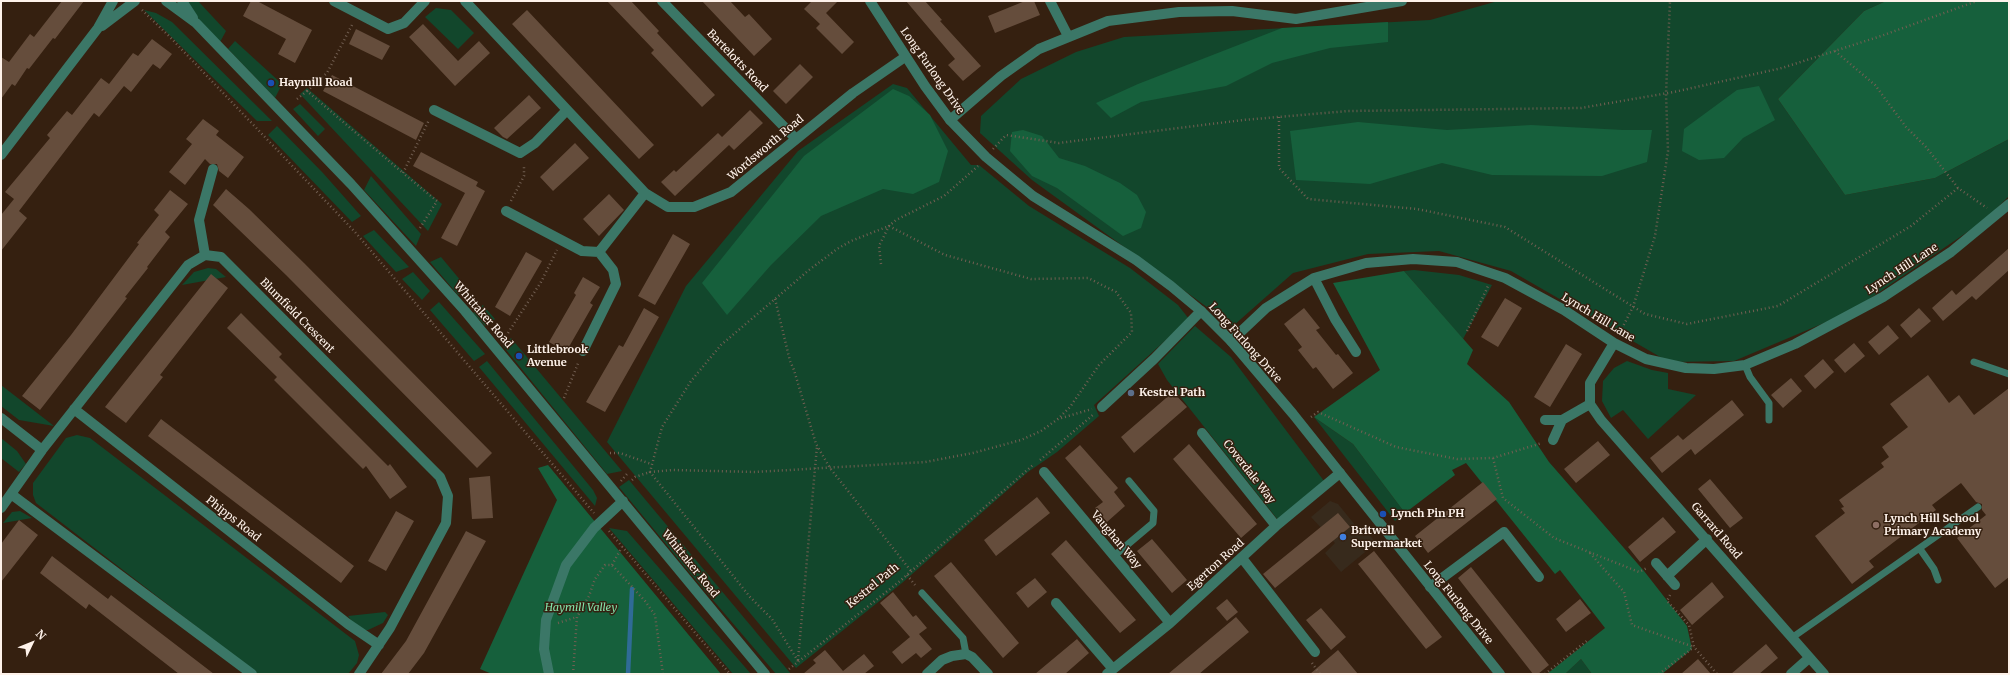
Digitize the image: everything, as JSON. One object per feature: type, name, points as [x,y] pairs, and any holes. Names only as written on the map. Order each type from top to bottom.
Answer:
[{"type":"street","points":[[1,155],[98,28],[113,1]]},
{"type":"street","points":[[98,28],[134,1]]},
{"type":"street","name":"Whittaker Road","points":[[166,1],[196,23],[372,207],[465,311],[765,674]]},
{"type":"street","name":"Whittaker Road","points":[[182,1],[196,23]]},
{"type":"street","points":[[334,1],[388,29],[404,23],[425,1]]},
{"type":"street","name":"Wordsworth Road","points":[[465,1],[644,193],[668,207],[694,207],[731,192],[853,92],[905,56]]},
{"type":"street","name":"Bartelotts Road","points":[[662,1],[795,138]]},
{"type":"street","name":"Long Furlong Drive","points":[[870,1],[905,56],[950,120],[986,157],[1033,196],[1136,260],[1171,286],[1201,311],[1231,341],[1301,424],[1500,674]]},
{"type":"street","points":[[1050,1],[1068,36]]},
{"type":"street","points":[[950,120],[1007,72],[1039,49],[1108,21],[1232,6],[1296,19],[1402,1]]},
{"type":"street","points":[[434,110],[520,153],[535,143],[567,110]]},
{"type":"street","points":[[1,508],[42,450],[188,265],[205,255],[199,220],[214,169]]},
{"type":"street","points":[[599,252],[644,193]]},
{"type":"street","points":[[506,212],[582,251],[599,252],[613,270],[616,284],[583,351]]},
{"type":"street","name":"Lynch Hill Lane","points":[[1231,341],[1266,308],[1314,278],[1366,263],[1413,259],[1457,262],[1505,278],[1564,310],[1614,343],[1646,359],[1686,368],[1714,369],[1745,365],[1795,344],[1883,297],[1950,252],[2004,212]]},
{"type":"street","name":"Blumfield Crescent","points":[[205,255],[221,257],[440,477],[448,496],[446,523],[390,628],[359,674]]},
{"type":"street","points":[[1314,278],[1335,319],[1356,352]]},
{"type":"street","points":[[1102,407],[1154,359],[1201,311]]},
{"type":"street","points":[[1545,420],[1562,420],[1590,404],[1590,383],[1614,343]]},
{"type":"street","name":"Garrard Road","points":[[1590,404],[1601,420],[1824,674]]},
{"type":"street","name":"Phipps Road","points":[[74,409],[348,624],[379,645]]},
{"type":"street","points":[[1,418],[42,450]]},
{"type":"street","points":[[1553,440],[1562,420]]},
{"type":"street","name":"Coverdale Way","points":[[1202,433],[1276,526]]},
{"type":"street","name":"Vaughan Way","points":[[1044,472],[1170,623]]},
{"type":"street","name":"Egerton Road","points":[[1110,672],[1170,623],[1276,526],[1340,473]]},
{"type":"street","points":[[11,494],[252,674]]},
{"type":"street","points":[[549,674],[544,649],[546,620],[566,564],[600,521],[623,501]]},
{"type":"street","points":[[1430,587],[1504,532],[1538,577]]},
{"type":"street","points":[[1667,576],[1707,539]]},
{"type":"street","points":[[1242,558],[1315,652]]},
{"type":"street","points":[[1656,563],[1675,585]]},
{"type":"street","points":[[1056,603],[1110,672]]},
{"type":"street","points":[[927,674],[942,660],[952,656],[966,654],[972,657],[988,674]]},
{"type":"street","points":[[1791,674],[1809,658]]},
{"type":"lane","points":[[1974,362],[2009,374]]},
{"type":"lane","points":[[1745,365],[1750,377],[1769,404],[1769,420]]},
{"type":"lane","points":[[1114,556],[1153,523],[1154,511],[1129,480]]},
{"type":"lane","points":[[1793,638],[1978,507]]},
{"type":"lane","points":[[1920,549],[1934,569],[1938,580]]},
{"type":"lane","points":[[922,593],[963,638],[966,654]]},
{"type":"path","points":[[134,1],[356,232],[730,674]]},
{"type":"path","points":[[1614,343],[1633,307],[1655,236],[1668,151],[1666,94],[1670,1]]},
{"type":"path","points":[[650,472],[662,428],[697,372],[712,353],[775,299],[837,249],[851,241],[889,226],[896,220],[944,196],[986,157],[1006,135],[1060,143],[1279,117],[1348,111],[1581,108],[1666,94],[1782,68],[1881,36],[1977,1]]},
{"type":"path","points":[[297,99],[327,73],[358,13]]},
{"type":"path","points":[[1835,51],[1875,85],[1906,127],[1926,147],[1958,188],[2004,212]]},
{"type":"path","points":[[307,91],[437,201],[420,228]]},
{"type":"path","points":[[403,173],[434,110]]},
{"type":"path","points":[[1279,117],[1279,168],[1308,199],[1417,209],[1505,227],[1645,314],[1686,324],[1778,306],[1911,226],[1958,188]]},
{"type":"path","points":[[506,212],[524,176]]},
{"type":"path","points":[[881,264],[879,246],[889,226]]},
{"type":"path","points":[[632,480],[635,477],[650,472],[673,470],[755,472],[925,462],[973,453],[1021,440],[1041,431],[1058,419],[1070,407],[1099,364],[1132,332],[1131,313],[1116,292],[1088,278],[1031,279],[945,255],[889,226]]},
{"type":"path","points":[[508,333],[541,282],[561,241]]},
{"type":"path","points":[[1467,331],[1494,275]]},
{"type":"path","points":[[775,299],[790,361],[817,446],[830,468],[911,571]]},
{"type":"path","points":[[564,398],[583,351]]},
{"type":"path","points":[[1058,419],[1102,407]]},
{"type":"path","name":"Kestrel Path","points":[[790,669],[911,571],[1025,471],[1045,457],[1102,407]]},
{"type":"path","points":[[1301,424],[1318,412],[1396,447],[1457,459],[1493,458],[1553,440]]},
{"type":"path","points":[[798,661],[817,446]]},
{"type":"path","points":[[610,453],[620,453],[652,464]]},
{"type":"path","points":[[1493,458],[1503,498],[1554,538],[1639,572],[1656,563]]},
{"type":"path","points":[[650,472],[750,596],[772,618],[798,661]]},
{"type":"path","points":[[612,565],[622,547]]},
{"type":"path","points":[[1589,552],[1624,592],[1632,625],[1694,648],[1717,674]]},
{"type":"path","points":[[573,674],[577,617],[589,596],[595,579],[605,565],[612,565],[645,600],[655,615],[663,674]]},
{"type":"path","points":[[1675,585],[1667,601],[1689,625],[1694,648]]},
{"type":"path","points":[[555,624],[577,617]]},
{"type":"path","points":[[1546,674],[1588,640]]},
{"type":"path","points":[[1658,674],[1694,648]]},
{"type":"shaded area","points":[[1330,501],[1338,504],[1364,536],[1368,533],[1376,543],[1341,572],[1325,553],[1335,543],[1311,517]]},
{"type":"green space","points":[[184,1],[198,1],[226,31],[219,44]]},
{"type":"green space","points":[[1498,1],[1886,1],[1864,11],[1778,99],[1845,195],[1935,178],[2009,139],[2009,196],[1985,220],[1850,312],[1734,361],[1669,362],[1511,271],[1439,251],[1368,254],[1293,273],[1233,326],[1032,180],[980,133],[981,116],[1021,79],[1076,52],[1124,37],[1430,20]]},
{"type":"green space","points":[[1886,1],[2009,1],[2009,139],[1935,178],[1845,195],[1778,99],[1864,11]]},
{"type":"green space","points":[[436,8],[451,10],[474,33],[458,49],[425,17]]},
{"type":"green space","points":[[144,10],[156,13],[172,22],[272,121],[257,121]]},
{"type":"green space","points":[[1388,22],[1388,42],[1330,48],[1272,63],[1226,86],[1141,102],[1111,118],[1096,103],[1138,84],[1282,28]]},
{"type":"green space","points":[[235,41],[282,84],[275,98],[228,49]]},
{"type":"green space","points":[[893,84],[907,88],[971,165],[979,165],[1029,206],[1130,268],[1178,305],[1189,319],[1094,405],[1099,416],[1057,452],[1028,472],[902,583],[796,668],[607,442],[686,286],[798,151]]},
{"type":"green space","points":[[1759,86],[1775,120],[1743,138],[1724,158],[1699,160],[1682,151],[1684,129],[1737,90]]},
{"type":"green space","points":[[307,88],[442,204],[428,231],[300,94]]},
{"type":"green space","points":[[893,89],[909,96],[930,115],[948,151],[939,182],[913,194],[883,189],[821,216],[771,265],[727,315],[702,283],[804,156]]},
{"type":"green space","points":[[300,104],[325,129],[318,136],[293,109]]},
{"type":"green space","points":[[1358,122],[1447,130],[1531,125],[1652,130],[1647,162],[1602,176],[1492,175],[1442,163],[1370,184],[1296,180],[1290,131]]},
{"type":"green space","points":[[277,126],[323,173],[361,216],[352,222],[268,135]]},
{"type":"green space","points":[[1023,130],[1042,136],[1059,158],[1085,166],[1120,183],[1137,195],[1146,212],[1141,228],[1123,236],[1057,188],[1032,176],[1010,151],[1012,132]]},
{"type":"green space","points":[[371,176],[421,234],[416,246],[364,190]]},
{"type":"green space","points":[[374,230],[409,267],[396,272],[363,236]]},
{"type":"green space","points":[[441,257],[466,287],[458,295],[430,262]]},
{"type":"green space","points":[[208,268],[216,269],[226,277],[182,285],[194,272]]},
{"type":"green space","points":[[1414,270],[1459,275],[1492,285],[1463,339],[1404,271]]},
{"type":"green space","points":[[1404,271],[1473,350],[1467,364],[1509,402],[1549,462],[1644,571],[1687,626],[1692,649],[1662,674],[1592,674],[1581,659],[1565,674],[1547,674],[1605,628],[1560,570],[1555,574],[1466,463],[1452,470],[1455,475],[1405,513],[1353,444],[1314,417],[1380,370],[1333,283]]},
{"type":"green space","points":[[413,272],[430,291],[422,300],[402,279]]},
{"type":"green space","points":[[439,302],[485,354],[474,361],[430,310]]},
{"type":"green space","points":[[483,305],[495,319],[485,326],[473,313]]},
{"type":"green space","points":[[1195,326],[1231,357],[1324,481],[1278,520],[1167,380],[1158,364]]},
{"type":"green space","points":[[511,338],[622,471],[607,474],[503,346]]},
{"type":"green space","points":[[487,361],[593,490],[597,498],[595,506],[479,367]]},
{"type":"green space","points":[[1627,361],[1652,370],[1668,373],[1668,389],[1696,395],[1648,439],[1623,410],[1611,418],[1602,401],[1603,381],[1614,368]]},
{"type":"green space","points":[[1,385],[54,426],[19,420],[1,406]]},
{"type":"green space","points":[[1314,417],[1353,444],[1405,513],[1395,521]]},
{"type":"green space","points":[[77,435],[90,438],[355,641],[359,655],[357,663],[348,674],[258,674],[36,503],[33,495],[33,483],[66,438]]},
{"type":"green space","points":[[1,438],[17,451],[26,464],[19,472],[1,458]]},
{"type":"green space","name":"Haymill Valley","points":[[548,465],[721,674],[492,674],[480,669],[557,500],[538,468]]},
{"type":"green space","points":[[629,480],[791,674],[776,674],[684,566],[619,487]]},
{"type":"green space","points":[[20,511],[32,518],[3,523],[12,512]]},
{"type":"green space","points":[[609,528],[627,531],[751,674],[733,674]]},
{"type":"green space","points":[[385,612],[388,615],[383,623],[368,630],[361,630],[351,623],[348,616]]},
{"type":"green space","points":[[1581,659],[1592,674],[1565,674]]},
{"type":"building","points":[[62,1],[84,1],[55,39],[53,38],[29,69],[27,68],[15,86],[12,84],[1,99],[1,57],[9,62],[30,34],[34,37]]},
{"type":"building","points":[[251,1],[257,1],[312,30],[295,63],[278,54],[286,39],[243,16]]},
{"type":"building","points":[[607,1],[631,1],[659,31],[657,33],[715,95],[702,107],[651,53],[654,50]]},
{"type":"building","points":[[702,1],[730,1],[745,17],[749,14],[772,39],[754,56]]},
{"type":"building","points":[[812,1],[838,1],[826,13],[854,42],[842,54],[816,28],[820,24],[804,9]]},
{"type":"building","points":[[906,1],[925,1],[942,20],[940,21],[981,66],[963,81],[948,65],[955,59]]},
{"type":"building","points":[[1025,1],[1034,1],[1040,15],[995,33],[988,16]]},
{"type":"building","points":[[527,10],[654,145],[639,159],[512,24]]},
{"type":"building","points":[[423,24],[458,61],[479,41],[490,53],[455,86],[409,37]]},
{"type":"building","points":[[356,29],[390,46],[382,60],[349,44]]},
{"type":"building","points":[[152,39],[172,54],[160,69],[153,64],[131,92],[124,86],[99,117],[94,113],[19,211],[27,218],[1,251],[1,215],[14,199],[5,192],[50,138],[47,135],[67,111],[72,115],[101,78],[109,84],[133,53],[138,56]]},
{"type":"building","points":[[800,64],[813,77],[786,104],[773,91]]},
{"type":"building","points":[[332,75],[424,123],[416,140],[323,91]]},
{"type":"building","points":[[529,95],[541,108],[507,139],[503,137],[494,128]]},
{"type":"building","points":[[750,110],[763,123],[734,150],[729,145],[675,196],[661,182],[674,170],[676,172],[718,133],[722,137]]},
{"type":"building","points":[[203,119],[219,131],[216,135],[244,157],[228,178],[219,171],[217,164],[210,164],[205,159],[185,185],[169,172],[192,144],[186,139]]},
{"type":"building","points":[[575,143],[589,158],[553,191],[540,177]]},
{"type":"building","points":[[421,152],[478,182],[476,186],[485,191],[457,246],[441,238],[465,193],[413,166]]},
{"type":"building","points":[[226,189],[249,209],[304,263],[492,453],[477,468],[286,275],[213,205]]},
{"type":"building","points":[[170,190],[188,204],[165,232],[170,237],[125,297],[127,298],[40,410],[22,396],[71,335],[139,244],[137,243],[159,215],[154,210]]},
{"type":"building","points":[[609,194],[624,210],[599,236],[583,219]]},
{"type":"building","points":[[673,234],[690,244],[655,305],[638,296]]},
{"type":"building","points":[[2009,248],[2009,270],[1976,300],[1972,296],[1943,321],[1932,308],[1952,290],[1956,295]]},
{"type":"building","points":[[526,252],[542,261],[510,316],[495,307]]},
{"type":"building","points":[[211,274],[228,288],[160,375],[163,377],[126,423],[105,407]]},
{"type":"building","points":[[583,277],[600,287],[590,303],[593,305],[566,352],[549,342],[576,295],[574,293]]},
{"type":"building","points":[[1505,298],[1522,308],[1498,347],[1481,337]]},
{"type":"building","points":[[644,308],[659,317],[605,412],[586,402],[619,345],[623,347]]},
{"type":"building","points":[[1304,308],[1320,328],[1316,330],[1353,373],[1333,389],[1316,367],[1313,369],[1298,350],[1302,347],[1284,324]]},
{"type":"building","points":[[1919,308],[1931,321],[1911,338],[1900,325]]},
{"type":"building","points":[[241,313],[282,354],[279,357],[388,466],[390,464],[407,487],[390,499],[366,466],[363,469],[274,380],[277,377],[227,328]]},
{"type":"building","points":[[1888,325],[1899,338],[1879,355],[1868,342]]},
{"type":"building","points":[[1854,343],[1865,356],[1845,373],[1834,360]]},
{"type":"building","points":[[1566,344],[1582,354],[1550,407],[1534,397]]},
{"type":"building","points":[[1823,359],[1834,372],[1815,389],[1804,376]]},
{"type":"building","points":[[1928,375],[1949,403],[1959,395],[1974,415],[2009,388],[2009,577],[1995,588],[1957,538],[1986,515],[1982,510],[1982,504],[1976,502],[1961,483],[1932,505],[1936,510],[1869,561],[1874,567],[1852,584],[1815,536],[1845,513],[1841,508],[1844,507],[1839,500],[1884,467],[1881,463],[1889,457],[1882,447],[1908,427],[1890,404]]},
{"type":"building","points":[[1791,378],[1802,391],[1783,408],[1771,395]]},
{"type":"building","points":[[1173,392],[1187,407],[1134,453],[1121,437]]},
{"type":"building","points":[[1732,400],[1744,415],[1695,455],[1691,449],[1662,473],[1650,458],[1678,435],[1683,440]]},
{"type":"building","points":[[161,419],[354,566],[341,583],[148,436]]},
{"type":"building","points":[[1598,441],[1610,455],[1576,483],[1564,469]]},
{"type":"building","points":[[1189,444],[1257,524],[1241,538],[1173,459]]},
{"type":"building","points":[[1080,445],[1118,488],[1114,492],[1125,506],[1107,522],[1095,508],[1103,502],[1065,458]]},
{"type":"building","points":[[490,476],[493,518],[472,519],[469,478]]},
{"type":"building","points":[[1710,479],[1743,518],[1730,528],[1698,489]]},
{"type":"building","points":[[1483,482],[1497,499],[1428,553],[1415,536]]},
{"type":"building","points":[[1037,497],[1050,513],[996,556],[984,540]]},
{"type":"building","points":[[396,511],[414,521],[386,571],[368,561]]},
{"type":"building","points":[[1338,513],[1350,527],[1275,588],[1263,574]]},
{"type":"building","points":[[1663,517],[1676,532],[1640,562],[1628,547]]},
{"type":"building","points":[[19,520],[38,535],[1,582],[1,544]]},
{"type":"building","points":[[466,531],[486,541],[424,653],[408,674],[381,674],[406,641]]},
{"type":"building","points":[[1152,539],[1187,580],[1172,593],[1137,551]]},
{"type":"building","points":[[1066,540],[1136,620],[1120,633],[1051,554]]},
{"type":"building","points":[[1374,551],[1442,637],[1426,649],[1358,564]]},
{"type":"building","points":[[52,556],[108,599],[111,595],[214,674],[179,674],[89,604],[86,609],[40,573]]},
{"type":"building","points":[[951,562],[1019,643],[1003,658],[934,576]]},
{"type":"building","points":[[1471,567],[1549,665],[1538,674],[1533,674],[1458,578]]},
{"type":"building","points":[[1035,578],[1047,592],[1028,608],[1016,593]]},
{"type":"building","points":[[1712,582],[1724,597],[1692,625],[1680,610]]},
{"type":"building","points":[[893,592],[913,617],[916,615],[927,628],[919,634],[932,649],[921,658],[916,653],[902,664],[892,652],[910,637],[880,603]]},
{"type":"building","points":[[1227,599],[1238,612],[1227,621],[1216,608]]},
{"type":"building","points":[[1580,599],[1591,613],[1566,632],[1556,619]]},
{"type":"building","points":[[1321,608],[1346,637],[1331,650],[1306,620]]},
{"type":"building","points":[[1236,617],[1249,632],[1199,674],[1168,674]]},
{"type":"building","points":[[1077,639],[1089,653],[1065,674],[1035,674]]},
{"type":"building","points":[[1766,644],[1778,658],[1759,674],[1731,674]]},
{"type":"building","points":[[825,650],[843,671],[864,654],[874,666],[864,674],[803,674],[816,663],[813,660]]},
{"type":"building","points":[[1338,650],[1358,674],[1310,674]]},
{"type":"building","points":[[1698,659],[1711,674],[1681,674]]},
{"type":"waterway","points":[[628,674],[632,589]]},
{"type":"place","name":"Haymill Road","points":[[271,83]]},
{"type":"place","name":"Littlebrook Avenue","points":[[519,356]]},
{"type":"place","name":"Kestrel Path","points":[[1131,393]]},
{"type":"place","name":"Lynch Pin PH","points":[[1383,514]]},
{"type":"place","name":"Lynch Hill School Primary Academy","points":[[1876,525]]},
{"type":"place","name":"Britwell Supermarket","points":[[1343,537]]}]
